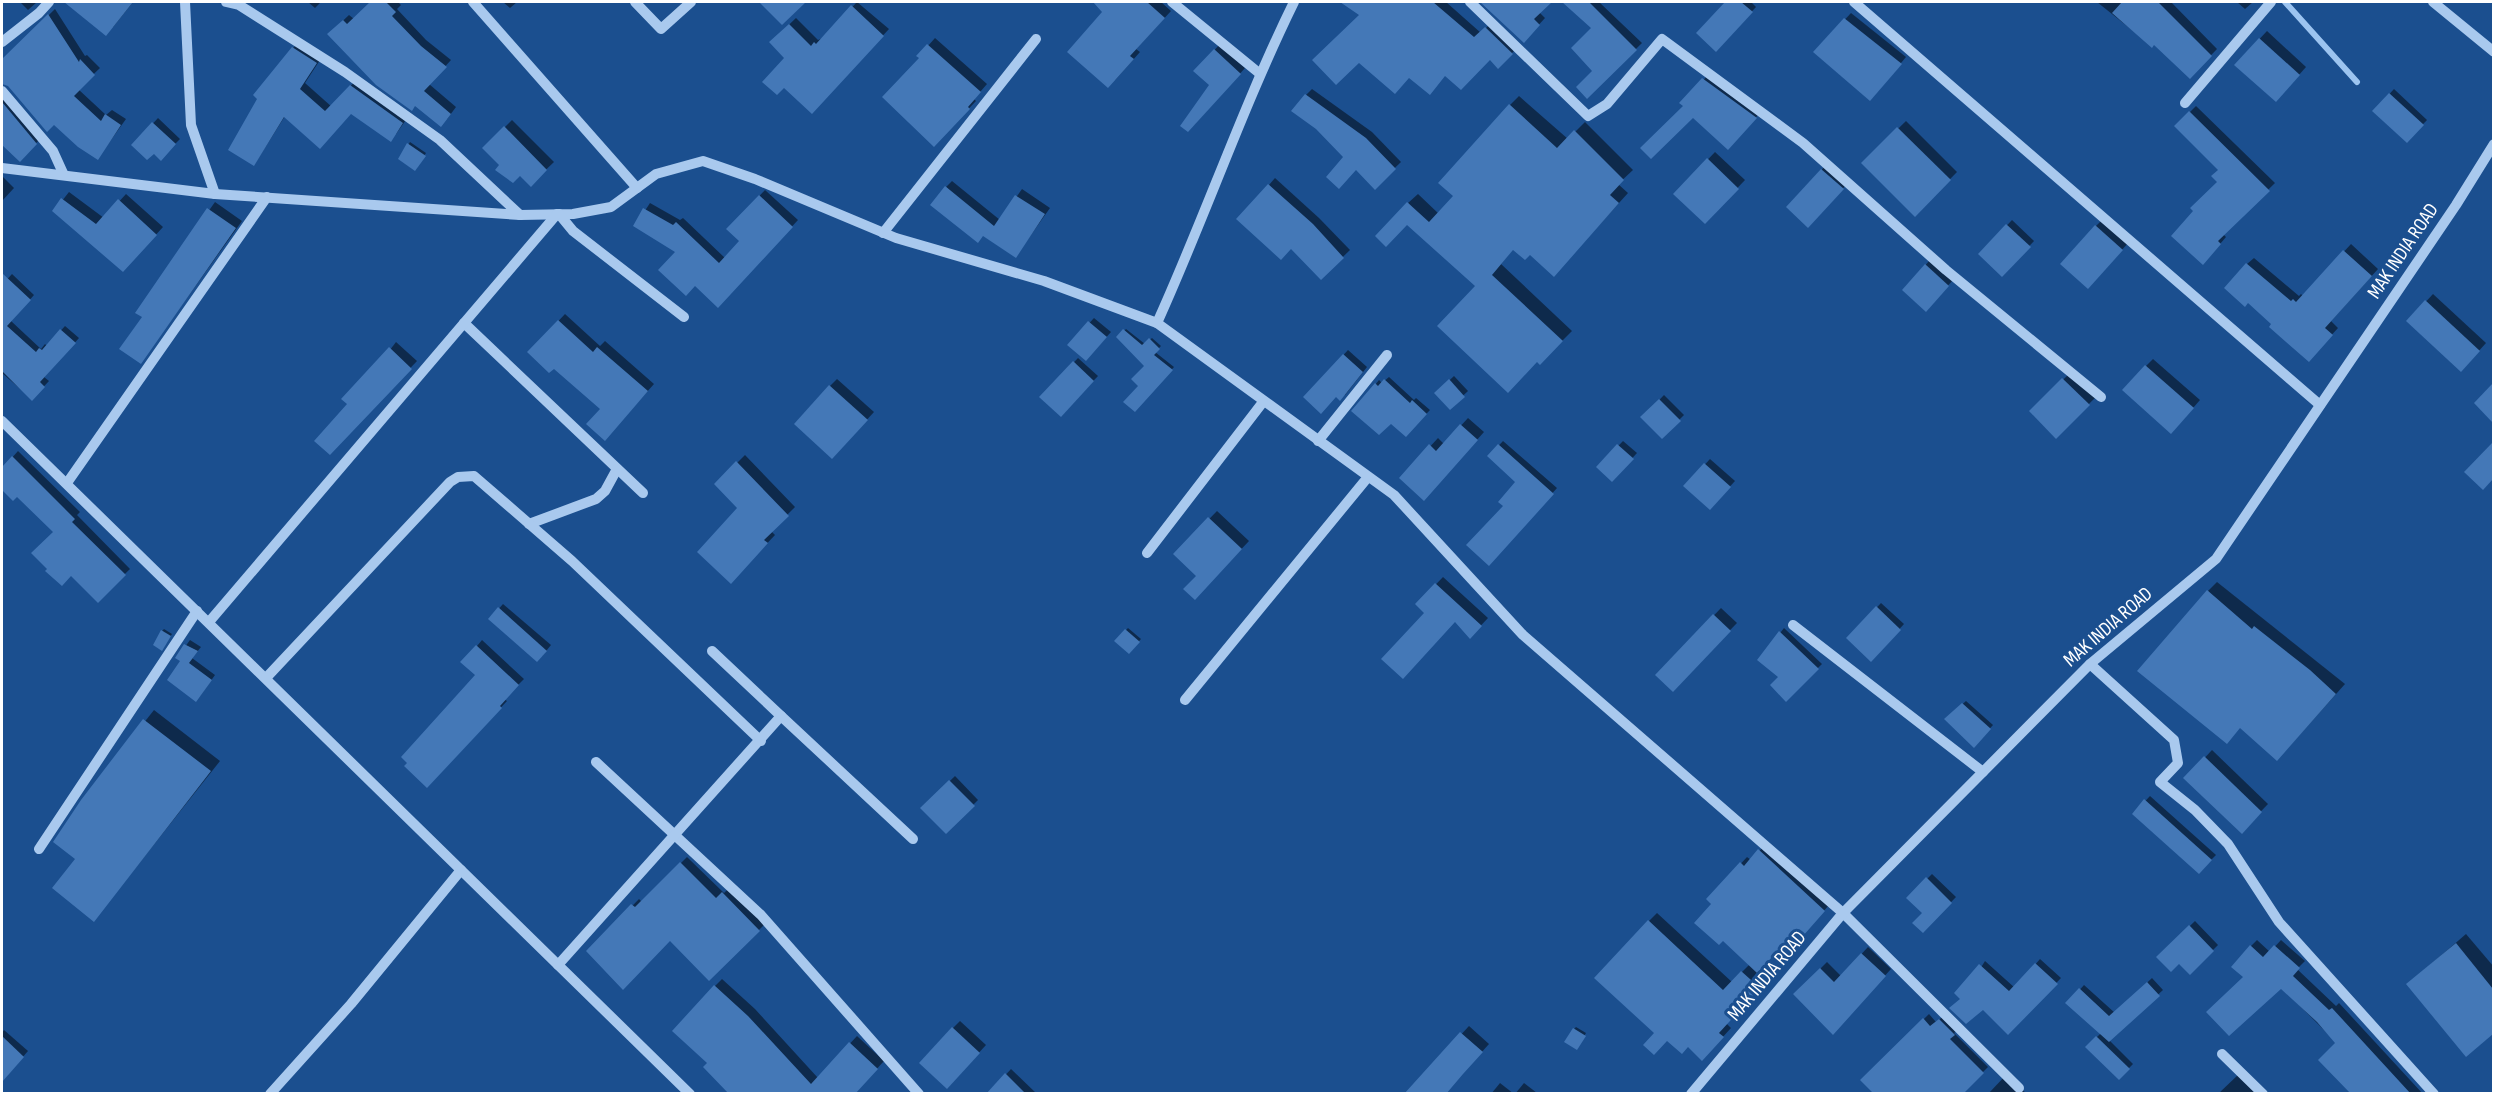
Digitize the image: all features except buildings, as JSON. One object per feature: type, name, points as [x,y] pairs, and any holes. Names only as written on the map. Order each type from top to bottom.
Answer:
[{"type":"street","points":[[2,42],[39,13],[49,2]]},
{"type":"street","points":[[185,2],[191,125],[214,194]]},
{"type":"street","points":[[226,2],[239,5],[345,72],[440,140],[520,215]]},
{"type":"street","points":[[473,2],[637,188]]},
{"type":"street","points":[[635,2],[661,29],[691,2]]},
{"type":"street","points":[[1172,2],[1259,73]]},
{"type":"street","points":[[1157,323],[1186,258],[1259,73],[1294,2]]},
{"type":"street","points":[[1470,2],[1588,116],[1607,104],[1662,39],[1803,143],[1946,270],[2101,397]]},
{"type":"street","points":[[1854,2],[2320,405]]},
{"type":"street","points":[[2185,103],[2271,2]]},
{"type":"street","points":[[2433,2],[2493,52]]},
{"type":"street","points":[[884,233],[1036,39]]},
{"type":"street","points":[[2,91],[53,151],[63,173]]},
{"type":"street","name":"MAK INDIA ROAD","points":[[1691,1094],[1843,913],[2090,664],[2216,559],[2456,205],[2493,144]]},
{"type":"street","points":[[2,168],[63,173],[214,194],[520,215],[558,214],[611,207],[656,174],[703,161],[755,179],[884,233],[1044,281],[1157,323],[1394,495],[1523,635],[1843,913],[2019,1088]]},
{"type":"street","points":[[67,483],[267,197]]},
{"type":"street","points":[[558,214],[573,231],[684,317]]},
{"type":"street","points":[[208,622],[558,214]]},
{"type":"street","points":[[464,323],[642,493]]},
{"type":"street","points":[[1317,441],[1387,355]]},
{"type":"street","points":[[1147,553],[1263,402]]},
{"type":"street","points":[[2,421],[690,1094]]},
{"type":"street","points":[[529,524],[596,499],[605,491],[617,469]]},
{"type":"street","points":[[266,678],[382,553],[458,477],[474,476],[572,561],[761,741]]},
{"type":"street","points":[[1185,700],[1368,477]]},
{"type":"street","points":[[39,849],[197,611]]},
{"type":"street","points":[[1793,625],[1983,772]]},
{"type":"street","points":[[712,651],[913,839]]},
{"type":"street","points":[[2090,664],[2174,740],[2178,763],[2160,782],[2195,810],[2228,844],[2279,922],[2434,1094]]},
{"type":"street","points":[[558,964],[782,716]]},
{"type":"street","points":[[596,762],[761,915],[919,1094]]},
{"type":"street","points":[[270,1094],[351,1004],[460,870]]},
{"type":"street","points":[[2222,1054],[2263,1094]]},
{"type":"waterway","points":[[2285,2],[2357,82]]}]
